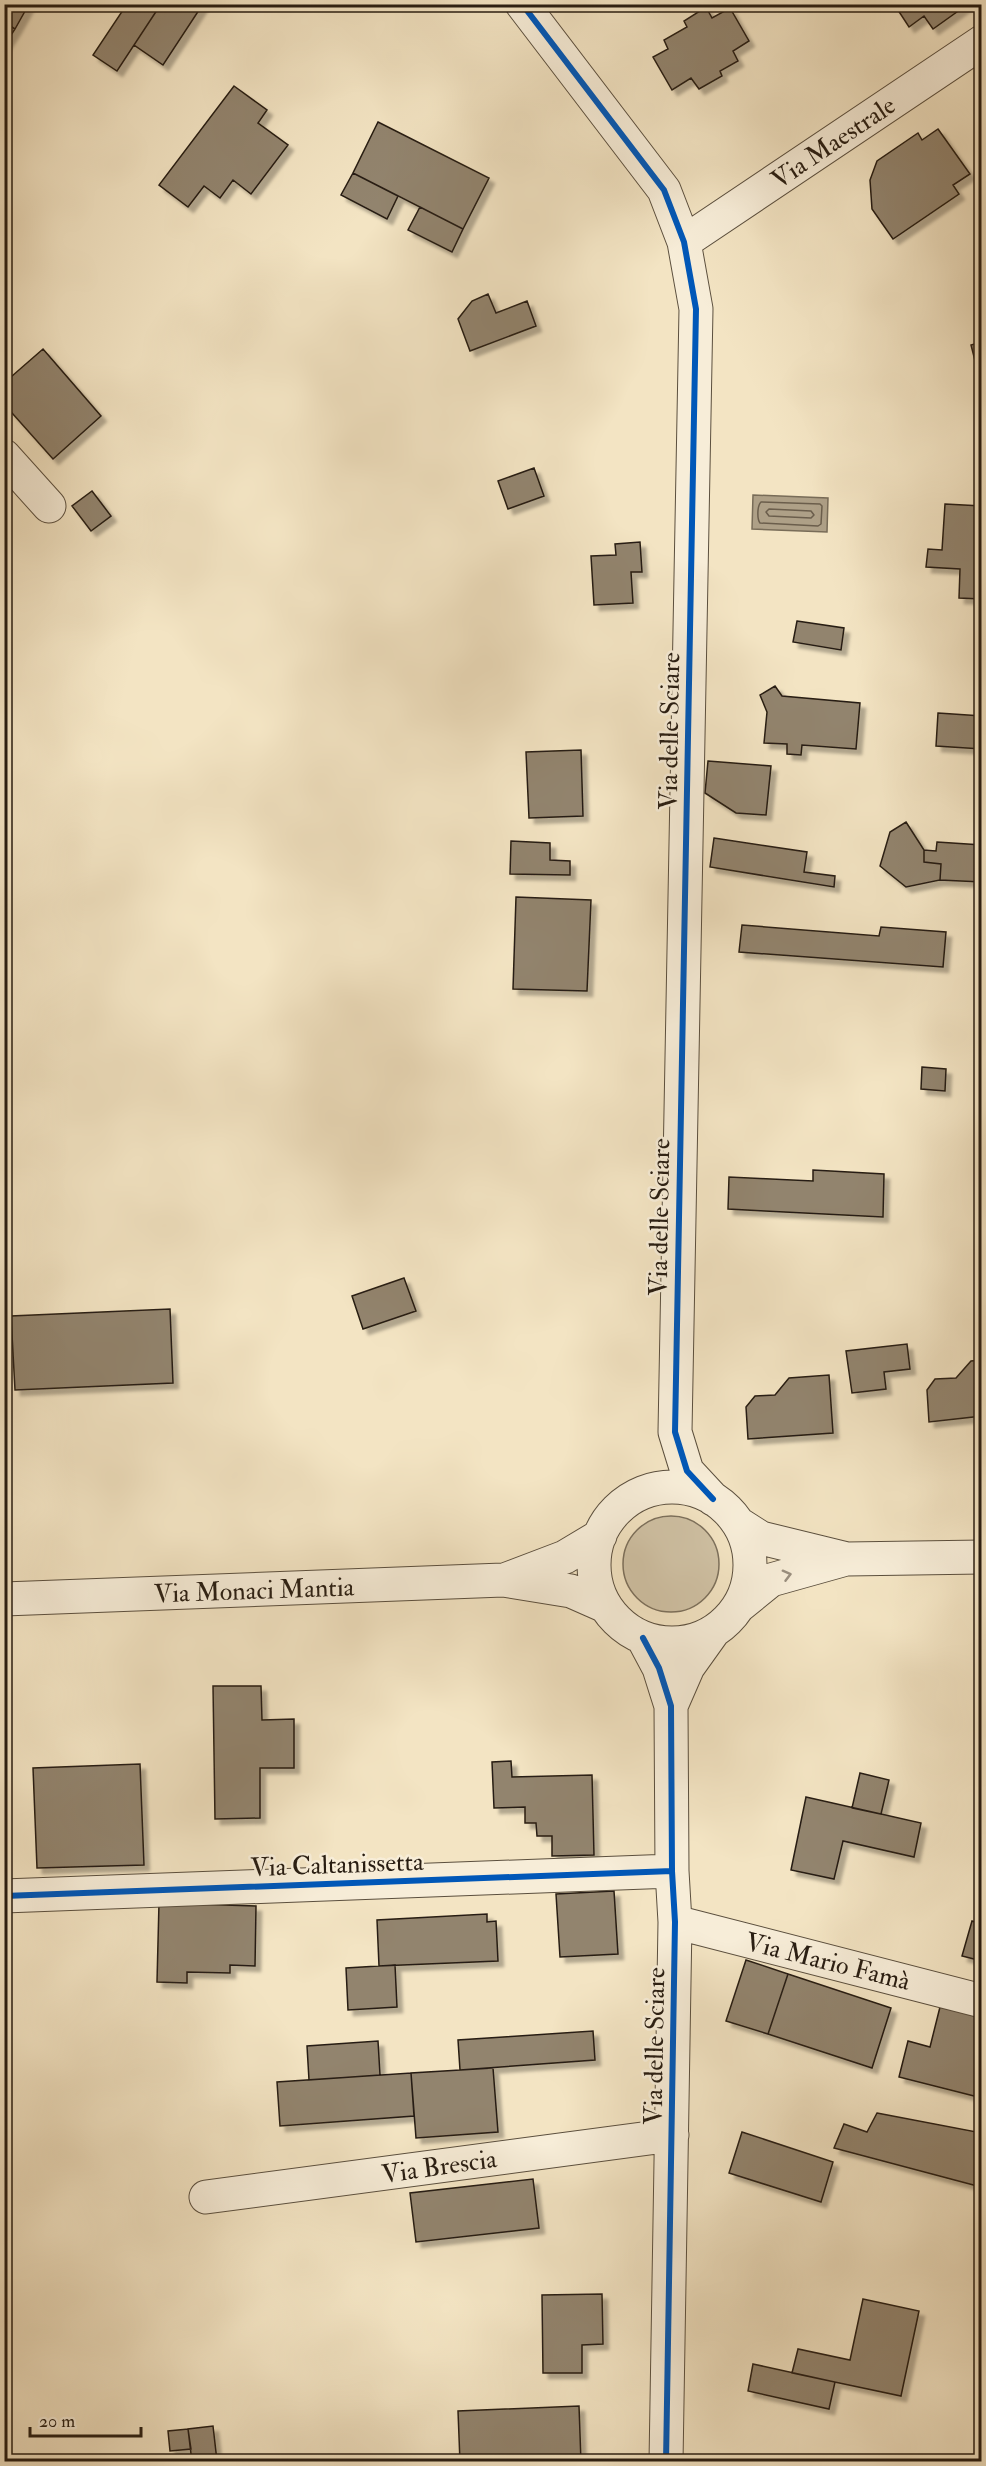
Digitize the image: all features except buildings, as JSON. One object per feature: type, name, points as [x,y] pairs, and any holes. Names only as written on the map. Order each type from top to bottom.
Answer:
[{"type":"street","name":"Via delle Sciare","points":[[522,4],[664,190],[684,242],[696,309],[675,1432],[687,1472],[713,1499]]},
{"type":"street","name":"Via Maestrale","points":[[684,242],[981,42]]},
{"type":"street","points":[[4,456],[49,506]]},
{"type":"street","name":"Via delle Sciare","points":[[641,1493],[660,1469],[675,1432]]},
{"type":"street","points":[[847,1558],[771,1580],[739,1606],[713,1632],[691,1641],[678,1643],[643,1638],[621,1625],[605,1606],[594,1572],[596,1547],[600,1536],[605,1525],[621,1506],[641,1493],[659,1488],[678,1487],[702,1493],[713,1499],[723,1506],[739,1524],[761,1538],[847,1558],[981,1557]]},
{"type":"street","points":[[739,1524],[748,1547],[750,1572],[739,1606]]},
{"type":"street","name":"Via Monaci Mantia","points":[[503,1580],[565,1557],[600,1536]]},
{"type":"street","name":"Via Monaci Mantia","points":[[4,1599],[503,1580],[571,1591],[605,1606]]},
{"type":"street","name":"Via delle Sciare","points":[[671,1706],[688,1667],[713,1632]]},
{"type":"street","name":"Via delle Sciare","points":[[643,1638],[659,1668],[671,1706],[672,1871],[675,1922],[666,2462]]},
{"type":"street","name":"Via Caltanissetta","points":[[4,1896],[672,1871]]},
{"type":"street","name":"Via Mario Famà","points":[[675,1922],[981,2001]]},
{"type":"street","name":"Via Brescia","points":[[206,2197],[672,2135]]},
{"type":"shaded area","points":[[671,1516],[689,1520],[705,1530],[715,1546],[719,1564],[715,1582],[705,1598],[689,1608],[671,1612],[653,1608],[637,1598],[627,1582],[623,1564],[627,1546],[637,1530],[653,1520]]},
{"type":"water","points":[[753,495],[828,498],[827,532],[752,529]]},
{"type":"cycle path","points":[[522,4],[664,190],[684,242],[696,309],[675,1432],[687,1471],[713,1499]]},
{"type":"cycle path","points":[[643,1638],[659,1668],[671,1706],[672,1871],[675,1922],[666,2462]]},
{"type":"cycle path","points":[[4,1896],[672,1871]]}]
